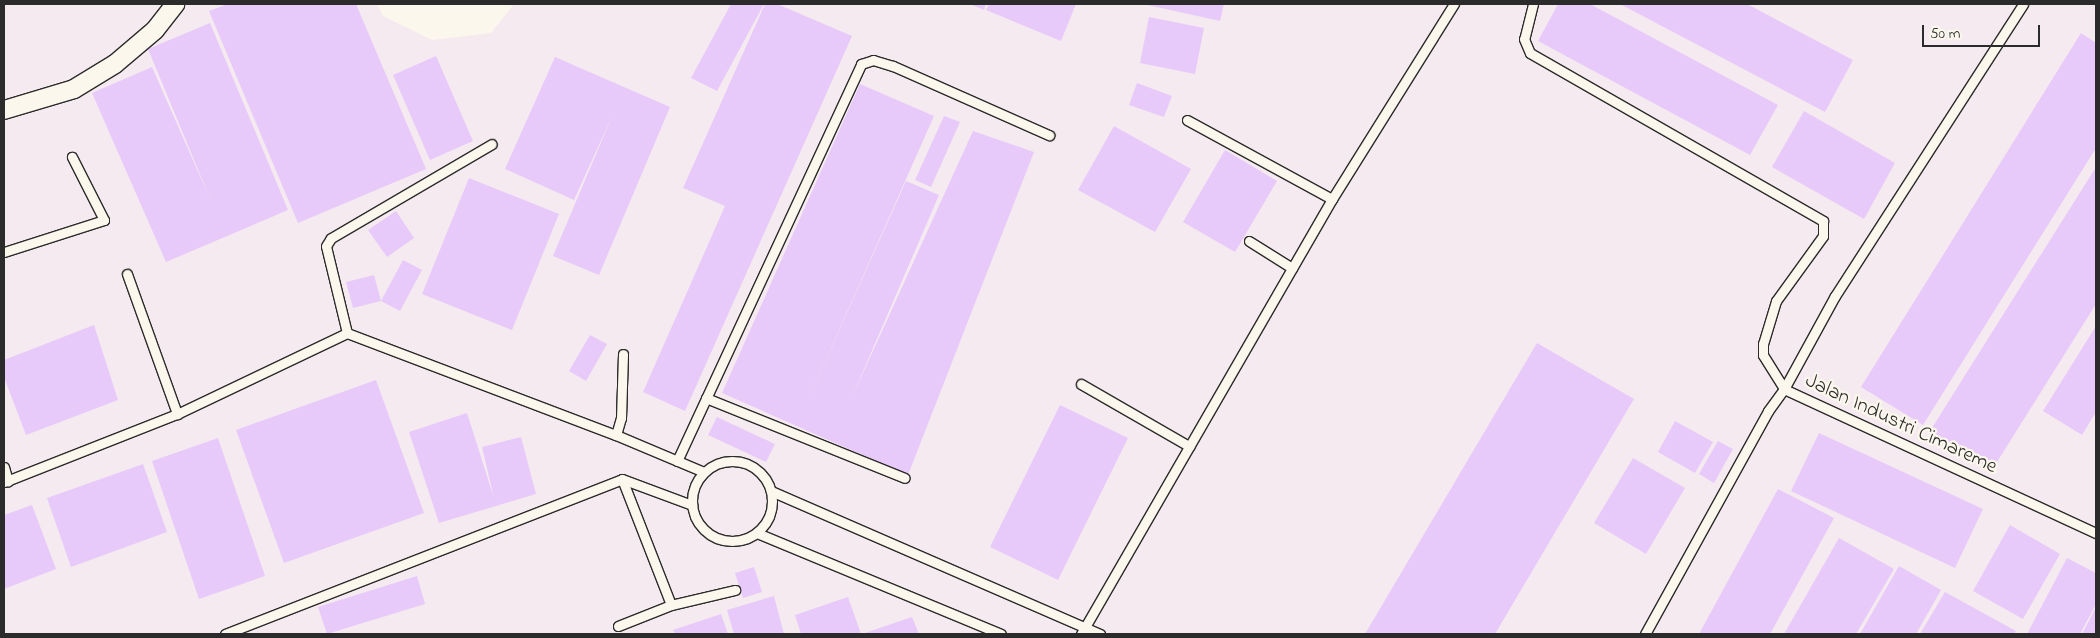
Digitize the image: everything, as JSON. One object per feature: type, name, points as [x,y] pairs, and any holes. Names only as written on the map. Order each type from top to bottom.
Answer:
[{"type":"street","points":[[4,110],[74,89],[115,64],[155,30],[175,4]]},
{"type":"lane","points":[[1082,631],[1332,199],[1454,4]]},
{"type":"lane","points":[[1533,4],[1524,39],[1530,53],[1823,221],[1823,236],[1776,301],[1763,344],[1763,355],[1784,389],[1835,296],[2023,4]]},
{"type":"lane","points":[[677,461],[861,64],[873,60],[893,66],[1049,135]]},
{"type":"lane","points":[[1187,120],[1332,199]]},
{"type":"lane","points":[[347,333],[326,246],[331,238],[492,144]]},
{"type":"lane","points":[[4,252],[104,220],[72,157]]},
{"type":"lane","points":[[1249,241],[1292,268]]},
{"type":"lane","points":[[126,274],[177,414]]},
{"type":"lane","points":[[4,467],[6,482],[177,414],[347,333],[616,435],[704,472]]},
{"type":"lane","points":[[616,435],[621,418],[623,354]]},
{"type":"lane","points":[[1081,384],[1189,446]]},
{"type":"lane","name":"Jalan Industri Cimareme","points":[[1645,634],[1768,411],[1784,389],[2096,533]]},
{"type":"lane","points":[[706,398],[904,478]]},
{"type":"lane","points":[[722,462],[743,462],[761,473],[771,491],[772,507],[767,521],[757,533],[741,540],[724,540],[709,534],[697,521],[692,505],[692,493],[704,472],[722,462]]},
{"type":"lane","points":[[225,634],[622,479],[692,505]]},
{"type":"lane","points":[[622,479],[671,605]]},
{"type":"lane","points":[[771,491],[1082,631],[1100,634]]},
{"type":"lane","points":[[757,533],[1001,634]]},
{"type":"lane","points":[[618,626],[671,605],[735,590]]},
{"type":"shaded area","points":[[4,4],[377,4],[383,16],[432,40],[491,33],[514,4],[2096,4],[2096,634],[4,634]]},
{"type":"building","points":[[228,4],[356,4],[426,169],[298,223],[209,11]]},
{"type":"building","points":[[731,4],[764,4],[717,91],[691,78]]},
{"type":"building","points":[[765,4],[777,4],[852,36],[685,411],[643,392],[725,206],[683,188]]},
{"type":"building","points":[[970,4],[986,4],[984,10]]},
{"type":"building","points":[[989,4],[1076,4],[1061,41],[986,10]]},
{"type":"building","points":[[1143,4],[1224,4],[1220,21]]},
{"type":"building","points":[[1558,4],[1590,4],[1778,105],[1750,155],[1538,41]]},
{"type":"building","points":[[1620,4],[1747,4],[1853,60],[1825,112]]},
{"type":"building","points":[[1149,17],[1204,28],[1195,74],[1140,63]]},
{"type":"building","points":[[210,23],[288,210],[166,262],[92,93],[152,67],[211,201],[148,49]]},
{"type":"building","points":[[2081,33],[2096,43],[2096,148],[1923,425],[1861,387]]},
{"type":"building","points":[[436,56],[473,141],[430,160],[393,75]]},
{"type":"building","points":[[555,57],[670,107],[599,275],[553,256],[613,114],[574,200],[505,169]]},
{"type":"building","points":[[1137,83],[1172,96],[1164,117],[1129,105]]},
{"type":"building","points":[[860,84],[934,116],[803,411],[906,181],[939,195],[852,397],[973,131],[1034,152],[908,475],[722,393]]},
{"type":"building","points":[[1804,111],[1895,163],[1864,219],[1772,167]]},
{"type":"building","points":[[944,116],[960,122],[931,187],[915,180]]},
{"type":"building","points":[[1114,126],[1191,169],[1155,232],[1078,190]]},
{"type":"building","points":[[1225,150],[1277,181],[1235,252],[1183,222]]},
{"type":"building","points":[[2096,167],[2096,304],[1992,470],[1930,431]]},
{"type":"building","points":[[469,178],[559,214],[512,330],[422,294]]},
{"type":"building","points":[[396,211],[414,238],[387,257],[368,230]]},
{"type":"building","points":[[403,260],[422,270],[400,311],[381,301]]},
{"type":"building","points":[[374,275],[381,301],[353,308],[346,282]]},
{"type":"building","points":[[94,325],[118,400],[26,435],[4,377],[4,360]]},
{"type":"building","points":[[2096,326],[2096,412],[2082,435],[2043,411]]},
{"type":"building","points":[[590,335],[607,344],[586,381],[569,371]]},
{"type":"building","points":[[1537,343],[1634,399],[1495,634],[1365,634]]},
{"type":"building","points":[[376,380],[424,513],[284,563],[236,430]]},
{"type":"building","points":[[1060,405],[1128,438],[1058,580],[990,547]]},
{"type":"building","points":[[467,413],[494,498],[482,447],[521,437],[536,494],[439,523],[409,432]]},
{"type":"building","points":[[717,417],[775,444],[766,462],[708,435]]},
{"type":"building","points":[[1675,421],[1713,442],[1695,473],[1658,452]]},
{"type":"building","points":[[1819,433],[1983,509],[1955,568],[1791,491]]},
{"type":"building","points":[[218,438],[265,576],[199,599],[152,461]]},
{"type":"building","points":[[1718,441],[1733,449],[1714,483],[1699,474]]},
{"type":"building","points":[[1633,458],[1685,488],[1646,554],[1594,523]]},
{"type":"building","points":[[143,464],[167,532],[71,567],[47,498]]},
{"type":"building","points":[[1778,489],[1834,518],[1770,634],[1699,634]]},
{"type":"building","points":[[32,505],[56,569],[4,589],[4,515]]},
{"type":"building","points":[[2010,525],[2060,554],[2023,619],[1973,591]]},
{"type":"building","points":[[1839,538],[1894,569],[1856,634],[1784,634]]},
{"type":"building","points":[[2067,558],[2096,573],[2096,604],[2080,634],[2027,634]]},
{"type":"building","points":[[1899,566],[1941,590],[1916,634],[1860,634]]},
{"type":"building","points":[[754,567],[762,592],[743,598],[735,573]]},
{"type":"building","points":[[417,576],[425,604],[327,634],[318,607]]},
{"type":"building","points":[[1945,592],[2016,631],[2014,634],[1920,634]]},
{"type":"building","points":[[774,596],[784,634],[734,634],[727,610]]},
{"type":"building","points":[[848,597],[861,634],[801,634],[795,615]]},
{"type":"building","points":[[2096,607],[2096,634],[2082,634]]},
{"type":"building","points":[[721,614],[728,634],[675,634],[673,630]]},
{"type":"building","points":[[912,617],[919,634],[862,634]]}]
